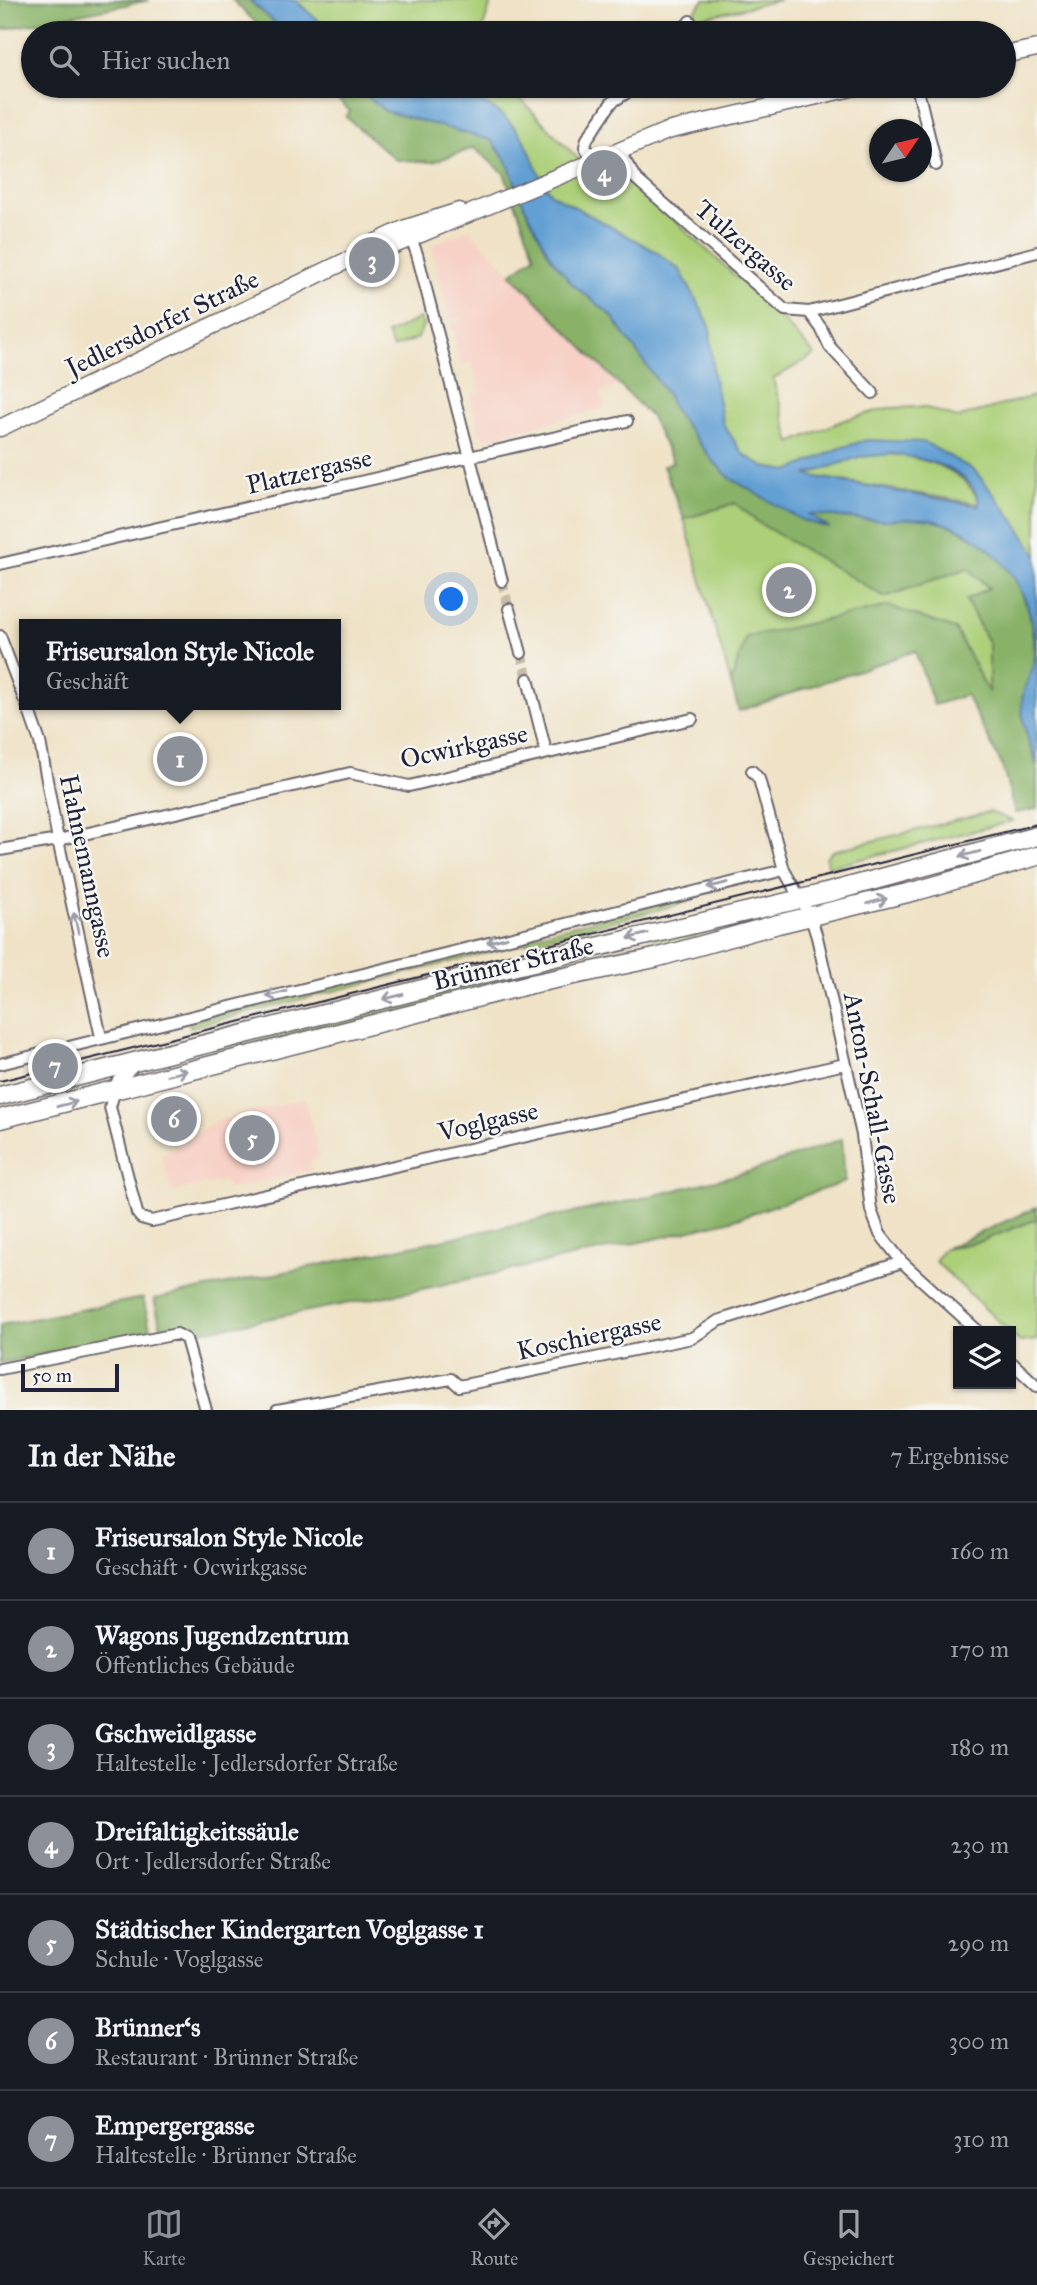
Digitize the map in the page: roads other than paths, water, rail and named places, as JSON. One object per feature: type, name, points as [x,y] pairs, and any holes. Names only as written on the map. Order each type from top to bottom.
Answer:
[{"type":"main road","name":"Brünner Straße","points":[[0,1096],[799,898],[1037,836]]},
{"type":"main road","name":"Brünner Straße","points":[[0,1119],[501,992],[655,958],[1037,856]]},
{"type":"street","points":[[1016,52],[1037,48]]},
{"type":"street","points":[[594,161],[585,147],[587,139],[615,98]]},
{"type":"street","name":"Jedlersdorfer Straße","points":[[0,428],[346,261],[353,253],[495,202],[667,131],[809,98]]},
{"type":"street","points":[[920,98],[936,165]]},
{"type":"street","name":"Tulzergasse","points":[[619,150],[636,179],[785,310],[809,312],[830,347],[873,393]]},
{"type":"street","points":[[409,233],[502,581]]},
{"type":"street","points":[[809,312],[1037,253]]},
{"type":"street","name":"Platzergasse","points":[[0,564],[627,421]]},
{"type":"street","points":[[509,609],[521,653]]},
{"type":"street","points":[[0,636],[19,686]]},
{"type":"street","points":[[528,679],[546,752]]},
{"type":"street","name":"Hahnemanngasse","points":[[29,710],[40,741],[58,840],[102,1037]]},
{"type":"street","name":"Ocwirkgasse","points":[[0,850],[58,840],[351,773],[376,776],[409,786],[692,719]]},
{"type":"street","points":[[752,771],[759,779],[784,870],[799,898]]},
{"type":"street","name":"Brünner Straße","points":[[0,1064],[784,870]]},
{"type":"street","name":"Anton-Schall-Gasse","points":[[799,898],[811,918],[862,1135],[871,1210],[880,1234],[902,1262],[972,1326]]},
{"type":"street","points":[[112,1092],[124,1074],[140,1061]]},
{"type":"street","name":"Voglgasse","points":[[112,1092],[110,1107],[137,1213],[141,1218],[152,1221],[845,1064]]},
{"type":"street","name":"Koschiergasse","points":[[277,1410],[451,1379],[459,1386],[692,1338],[718,1321],[902,1262]]},
{"type":"street","points":[[0,1369],[177,1334],[186,1339],[206,1410]]},
{"type":"street","points":[[1016,1367],[1037,1386]]},
{"type":"water","points":[[249,0],[295,0],[319,21],[273,21]]},
{"type":"water","points":[[369,98],[470,98],[488,106],[507,119],[522,137],[551,194],[655,251],[680,270],[710,326],[713,373],[723,424],[743,454],[764,467],[789,471],[840,448],[866,440],[924,442],[975,471],[1008,512],[1037,555],[1037,765],[1030,747],[1022,706],[1035,657],[1033,629],[1019,586],[1006,567],[973,537],[953,527],[917,518],[877,520],[808,514],[830,528],[802,520],[730,478],[713,461],[674,410],[668,396],[611,315],[572,284],[550,256],[524,205],[507,161],[491,140],[385,111]],"holes":[[[892,454],[932,462],[958,474],[968,483],[976,493],[979,506],[806,475],[859,457]]]},
{"type":"tunnel","points":[[502,581],[509,609]]},
{"type":"tunnel","points":[[521,653],[528,679]]},
{"type":"tram line","points":[[0,1081],[1037,824]]},
{"type":"place","name":"Dreifaltigkeitssäule","points":[[604,173]]},
{"type":"place","name":"Gschweidlgasse","points":[[372,260]]},
{"type":"place","name":"Wagons Jugendzentrum","points":[[789,590]]},
{"type":"place","name":"Friseursalon Style Nicole","points":[[180,759]]},
{"type":"place","name":"Empergergasse","points":[[55,1066]]},
{"type":"place","name":"Brünner‘s","points":[[174,1119]]},
{"type":"place","name":"Städtischer Kindergarten Voglgasse 1","points":[[252,1138]]}]
